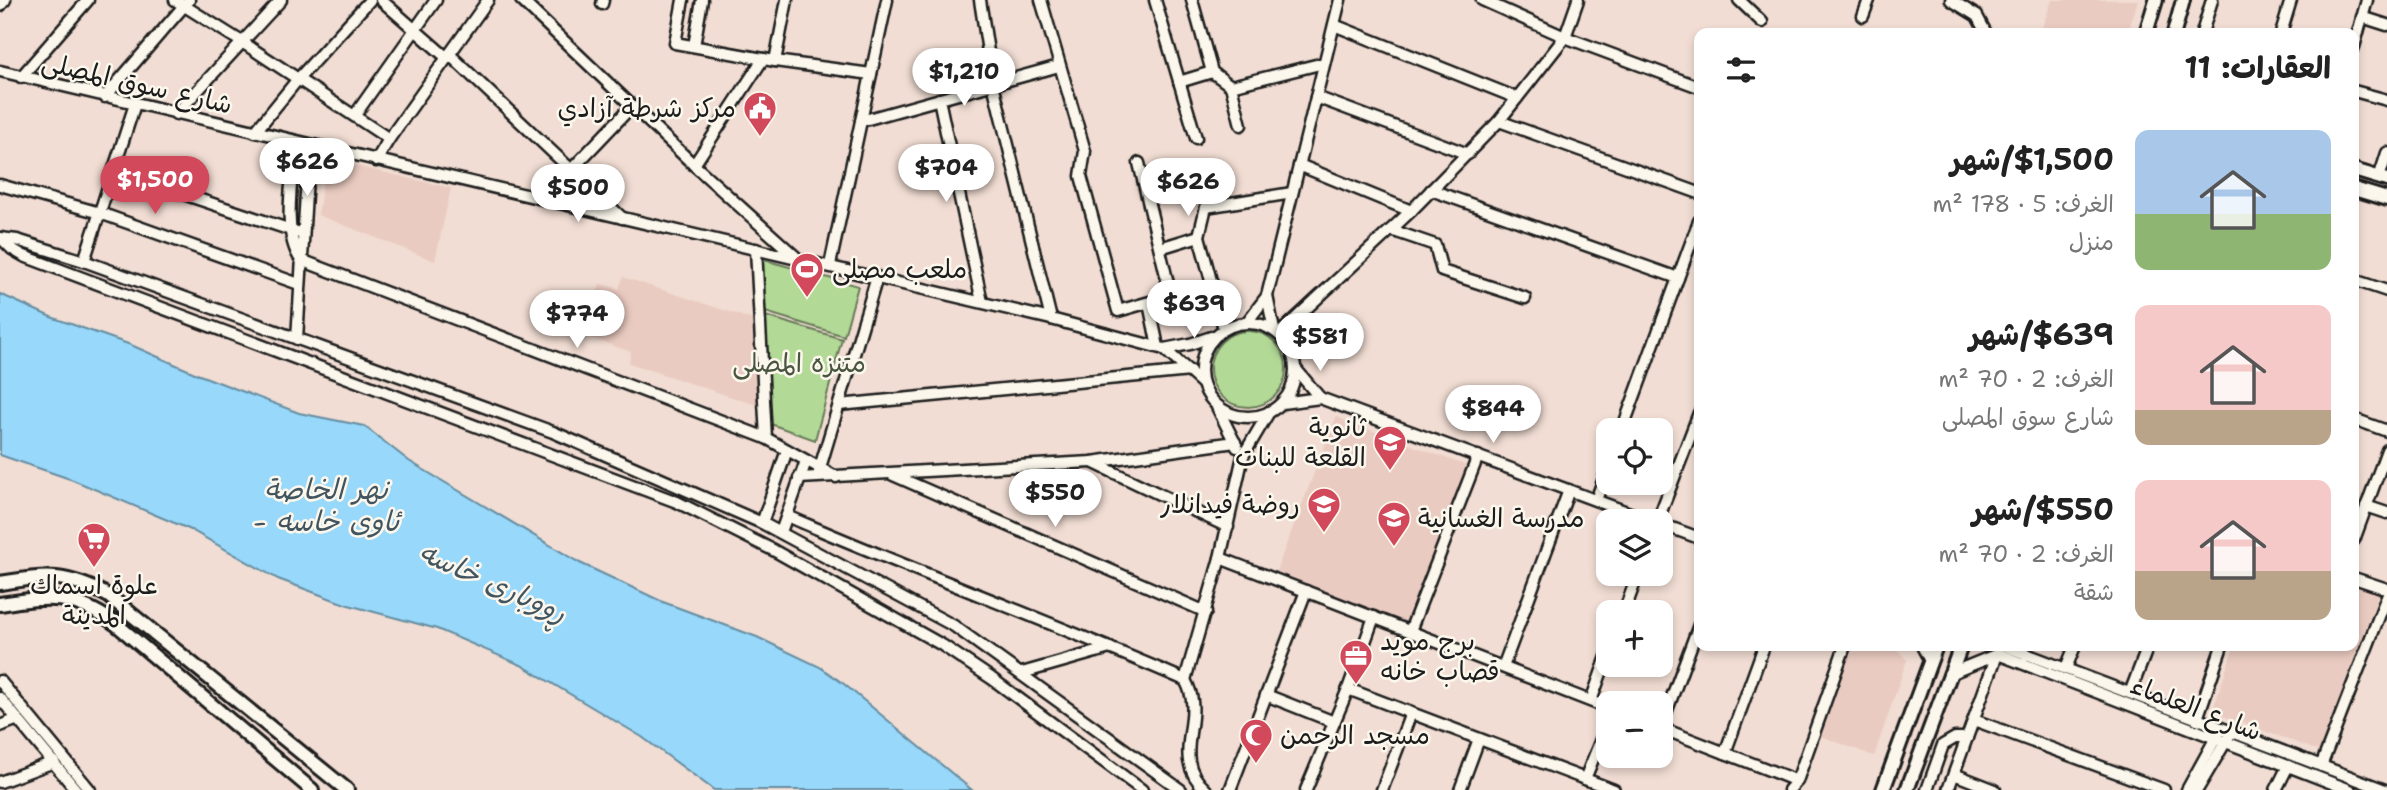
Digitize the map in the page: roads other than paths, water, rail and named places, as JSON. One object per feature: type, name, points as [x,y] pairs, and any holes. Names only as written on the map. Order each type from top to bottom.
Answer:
[{"type":"main road","points":[[2148,28],[2157,0]]},
{"type":"main road","points":[[2175,28],[2183,0]]},
{"type":"main road","points":[[2359,172],[2383,179]]},
{"type":"main road","points":[[2359,192],[2387,199]]},
{"type":"main road","points":[[0,583],[41,576],[64,577],[86,584],[109,596],[347,790]]},
{"type":"main road","points":[[0,604],[43,597],[74,601],[96,610],[312,790]]},
{"type":"main road","points":[[1883,790],[1934,651]]},
{"type":"main road","points":[[1907,790],[1959,651]]},
{"type":"main road","points":[[170,669],[181,655]]},
{"type":"street","points":[[0,6],[5,0]]},
{"type":"street","points":[[21,77],[88,0]]},
{"type":"street","points":[[176,114],[281,0]]},
{"type":"street","points":[[255,132],[298,79],[370,0]]},
{"type":"street","points":[[381,0],[414,30],[448,55],[622,218]]},
{"type":"street","points":[[355,115],[436,0]]},
{"type":"street","points":[[376,162],[389,139],[488,0]]},
{"type":"street","points":[[521,0],[529,4],[632,106],[797,258]]},
{"type":"street","points":[[683,0],[675,43],[775,61],[871,74]]},
{"type":"street","points":[[694,46],[702,0]]},
{"type":"street","points":[[775,61],[787,0]]},
{"type":"street","points":[[830,265],[887,0]]},
{"type":"street","points":[[980,0],[993,84],[1051,319]]},
{"type":"street","points":[[1041,0],[1085,150],[1081,176],[1118,311],[1171,296],[1139,163]]},
{"type":"street","points":[[1155,0],[1196,138]]},
{"type":"street","points":[[1192,0],[1212,72],[1231,86],[1241,125]]},
{"type":"street","points":[[1247,322],[1267,296],[1340,0]]},
{"type":"street","points":[[1482,0],[1565,37],[1694,86]]},
{"type":"street","points":[[1277,332],[1411,211],[1499,121],[1565,37],[1578,0]]},
{"type":"street","points":[[1739,0],[1762,22]]},
{"type":"street","points":[[1863,16],[1869,0]]},
{"type":"street","points":[[1951,0],[1977,16],[1983,28]]},
{"type":"street","points":[[2204,28],[2212,0]]},
{"type":"street","points":[[2282,28],[2290,0]]},
{"type":"street","points":[[2359,28],[2367,0]]},
{"type":"street","points":[[105,97],[183,2],[389,139]]},
{"type":"street","points":[[2362,17],[2387,24]]},
{"type":"street","points":[[1334,25],[1517,98]]},
{"type":"street","points":[[694,164],[763,59]]},
{"type":"street","points":[[1231,86],[1324,63]]},
{"type":"street","points":[[861,121],[1059,66]]},
{"type":"street","name":"شارع سوق المصلى","points":[[0,71],[376,162],[830,265],[1161,348],[1190,344],[1215,336]]},
{"type":"street","points":[[1179,82],[1212,72]]},
{"type":"street","points":[[2359,92],[2387,100]]},
{"type":"street","points":[[1316,97],[1468,154]]},
{"type":"street","points":[[939,99],[982,302]]},
{"type":"street","points":[[84,261],[135,104]]},
{"type":"street","points":[[571,170],[632,106]]},
{"type":"street","points":[[1499,121],[1694,191]]},
{"type":"street","points":[[295,142],[289,229],[296,254],[301,261],[766,438],[806,461],[819,473]]},
{"type":"street","points":[[296,339],[309,145]]},
{"type":"street","points":[[2383,179],[2387,153]]},
{"type":"street","points":[[1299,165],[1411,211]]},
{"type":"street","points":[[114,171],[303,234]]},
{"type":"street","points":[[0,185],[100,213],[299,284]]},
{"type":"street","points":[[1431,190],[1678,278]]},
{"type":"street","points":[[1224,329],[1199,236],[1206,207],[1292,193]]},
{"type":"street","points":[[1391,230],[1435,244],[1442,271],[1525,298]]},
{"type":"street","points":[[1626,418],[1694,235]]},
{"type":"street","points":[[1160,248],[1199,236]]},
{"type":"street","points":[[1,238],[17,240],[84,261],[553,432],[762,523],[954,626],[1181,790]]},
{"type":"street","points":[[1,238],[24,256],[677,502],[773,550],[942,645],[1142,790]]},
{"type":"street","points":[[756,249],[766,438]]},
{"type":"street","points":[[819,473],[877,277]]},
{"type":"street","points":[[2359,282],[2387,291]]},
{"type":"street","points":[[1267,296],[1277,332]]},
{"type":"street","points":[[1149,303],[1161,348]]},
{"type":"street","points":[[1185,680],[1220,558],[1242,456],[1269,412],[1282,402],[1294,381],[1295,368],[1288,344],[1277,332],[1261,324],[1247,322],[1224,329],[1215,336],[1205,350],[1201,367],[1203,384],[1242,456]]},
{"type":"street","name":"شارع سوق المصلى","points":[[1161,348],[1203,384]]},
{"type":"street","points":[[1295,368],[1320,397]]},
{"type":"street","points":[[839,405],[1190,371]]},
{"type":"street","points":[[1282,402],[1320,397],[1621,509]]},
{"type":"street","points":[[1215,404],[1227,412],[1241,416],[1269,412]]},
{"type":"street","points":[[2359,421],[2387,430]]},
{"type":"street","points":[[1662,509],[1694,425]]},
{"type":"street","points":[[799,478],[819,473],[836,477],[1092,462],[1235,442]]},
{"type":"street","points":[[762,523],[788,450]]},
{"type":"street","points":[[2359,526],[2387,450]]},
{"type":"street","points":[[1410,631],[1478,456]]},
{"type":"street","points":[[781,532],[806,461]]},
{"type":"street","points":[[1092,462],[1227,527]]},
{"type":"street","points":[[891,474],[1206,612]]},
{"type":"street","points":[[677,502],[684,487]]},
{"type":"street","points":[[1503,667],[1569,490]]},
{"type":"street","points":[[1596,500],[1598,495]]},
{"type":"street","points":[[2366,506],[2387,513]]},
{"type":"street","points":[[787,516],[1185,680],[1192,693],[1194,706],[1188,760],[1195,778],[1206,790]]},
{"type":"street","points":[[1673,528],[1694,536]]},
{"type":"street","points":[[1220,558],[1596,703]]},
{"type":"street","points":[[2359,580],[2387,589]]},
{"type":"street","points":[[1230,790],[1306,591]]},
{"type":"street","points":[[2321,766],[2387,596]]},
{"type":"street","points":[[1306,790],[1348,689],[1374,617]]},
{"type":"street","points":[[1673,695],[1694,638]]},
{"type":"street","points":[[1022,673],[1111,648]]},
{"type":"street","points":[[1725,753],[1762,651]]},
{"type":"street","points":[[1789,790],[1797,781],[1842,651]]},
{"type":"street","points":[[1925,651],[1930,661]]},
{"type":"street","points":[[1949,674],[1995,651]]},
{"type":"street","points":[[1948,790],[2000,651]]},
{"type":"street","name":"شارع العلماء","points":[[2009,651],[2224,734],[2384,790]]},
{"type":"street","name":"شارع العلماء","points":[[2011,651],[2066,668],[2197,719],[2288,766],[2348,790]]},
{"type":"street","points":[[2066,668],[2073,651]]},
{"type":"street","points":[[2130,693],[2146,651]]},
{"type":"street","points":[[2197,719],[2220,651]]},
{"type":"street","points":[[1591,701],[1600,677]]},
{"type":"street","points":[[0,681],[90,790]]},
{"type":"street","points":[[1348,689],[1614,790]]},
{"type":"street","points":[[1266,695],[1334,722]]},
{"type":"street","points":[[0,698],[76,790]]},
{"type":"street","points":[[1382,790],[1411,713]]},
{"type":"street","points":[[0,726],[18,719]]},
{"type":"street","points":[[1974,720],[2164,790]]},
{"type":"street","points":[[1673,732],[1797,781]]},
{"type":"street","points":[[2187,790],[2224,734]]},
{"type":"street","points":[[2197,790],[2224,734]]},
{"type":"street","points":[[1927,790],[1944,745],[1955,738],[1967,738]]},
{"type":"street","points":[[1460,790],[1479,739]]},
{"type":"street","points":[[1585,779],[1596,752]]},
{"type":"street","points":[[3,790],[0,783],[54,762]]},
{"type":"street","points":[[2276,790],[2288,766]]},
{"type":"street","points":[[1954,774],[1995,790]]},
{"type":"street","points":[[2384,790],[2387,783]]},
{"type":"water","name":"نهر الخاصة - ئاوی خاسە","points":[[0,294],[51,317],[131,345],[197,374],[299,413],[364,426],[409,461],[580,563],[663,602],[757,637],[820,667],[972,790],[714,790],[642,737],[521,665],[437,629],[345,604],[278,579],[191,530],[73,480],[0,455]]},
{"type":"place","name":"مركز شرطة آزادي","points":[[760,138]]},
{"type":"place","name":"ملعب مصلى","points":[[807,299]]},
{"type":"place","name":"ثانوية القلعة للبنات","points":[[1390,472]]},
{"type":"place","name":"روضة فيدانلار","points":[[1324,534]]},
{"type":"place","name":"مدرسة الغسانية","points":[[1394,548]]},
{"type":"place","name":"علوة اسماك المدينة","points":[[94,569]]},
{"type":"place","name":"برج مويد قصاب خانه","points":[[1356,686]]},
{"type":"place","name":"مسجد الرحمن","points":[[1256,765]]},
{"type":"park label","name":"متنزه المصلى","points":[[799,363]]},
{"type":"water label","name":"ڕووباری خاسە","points":[[493,582]]}]
